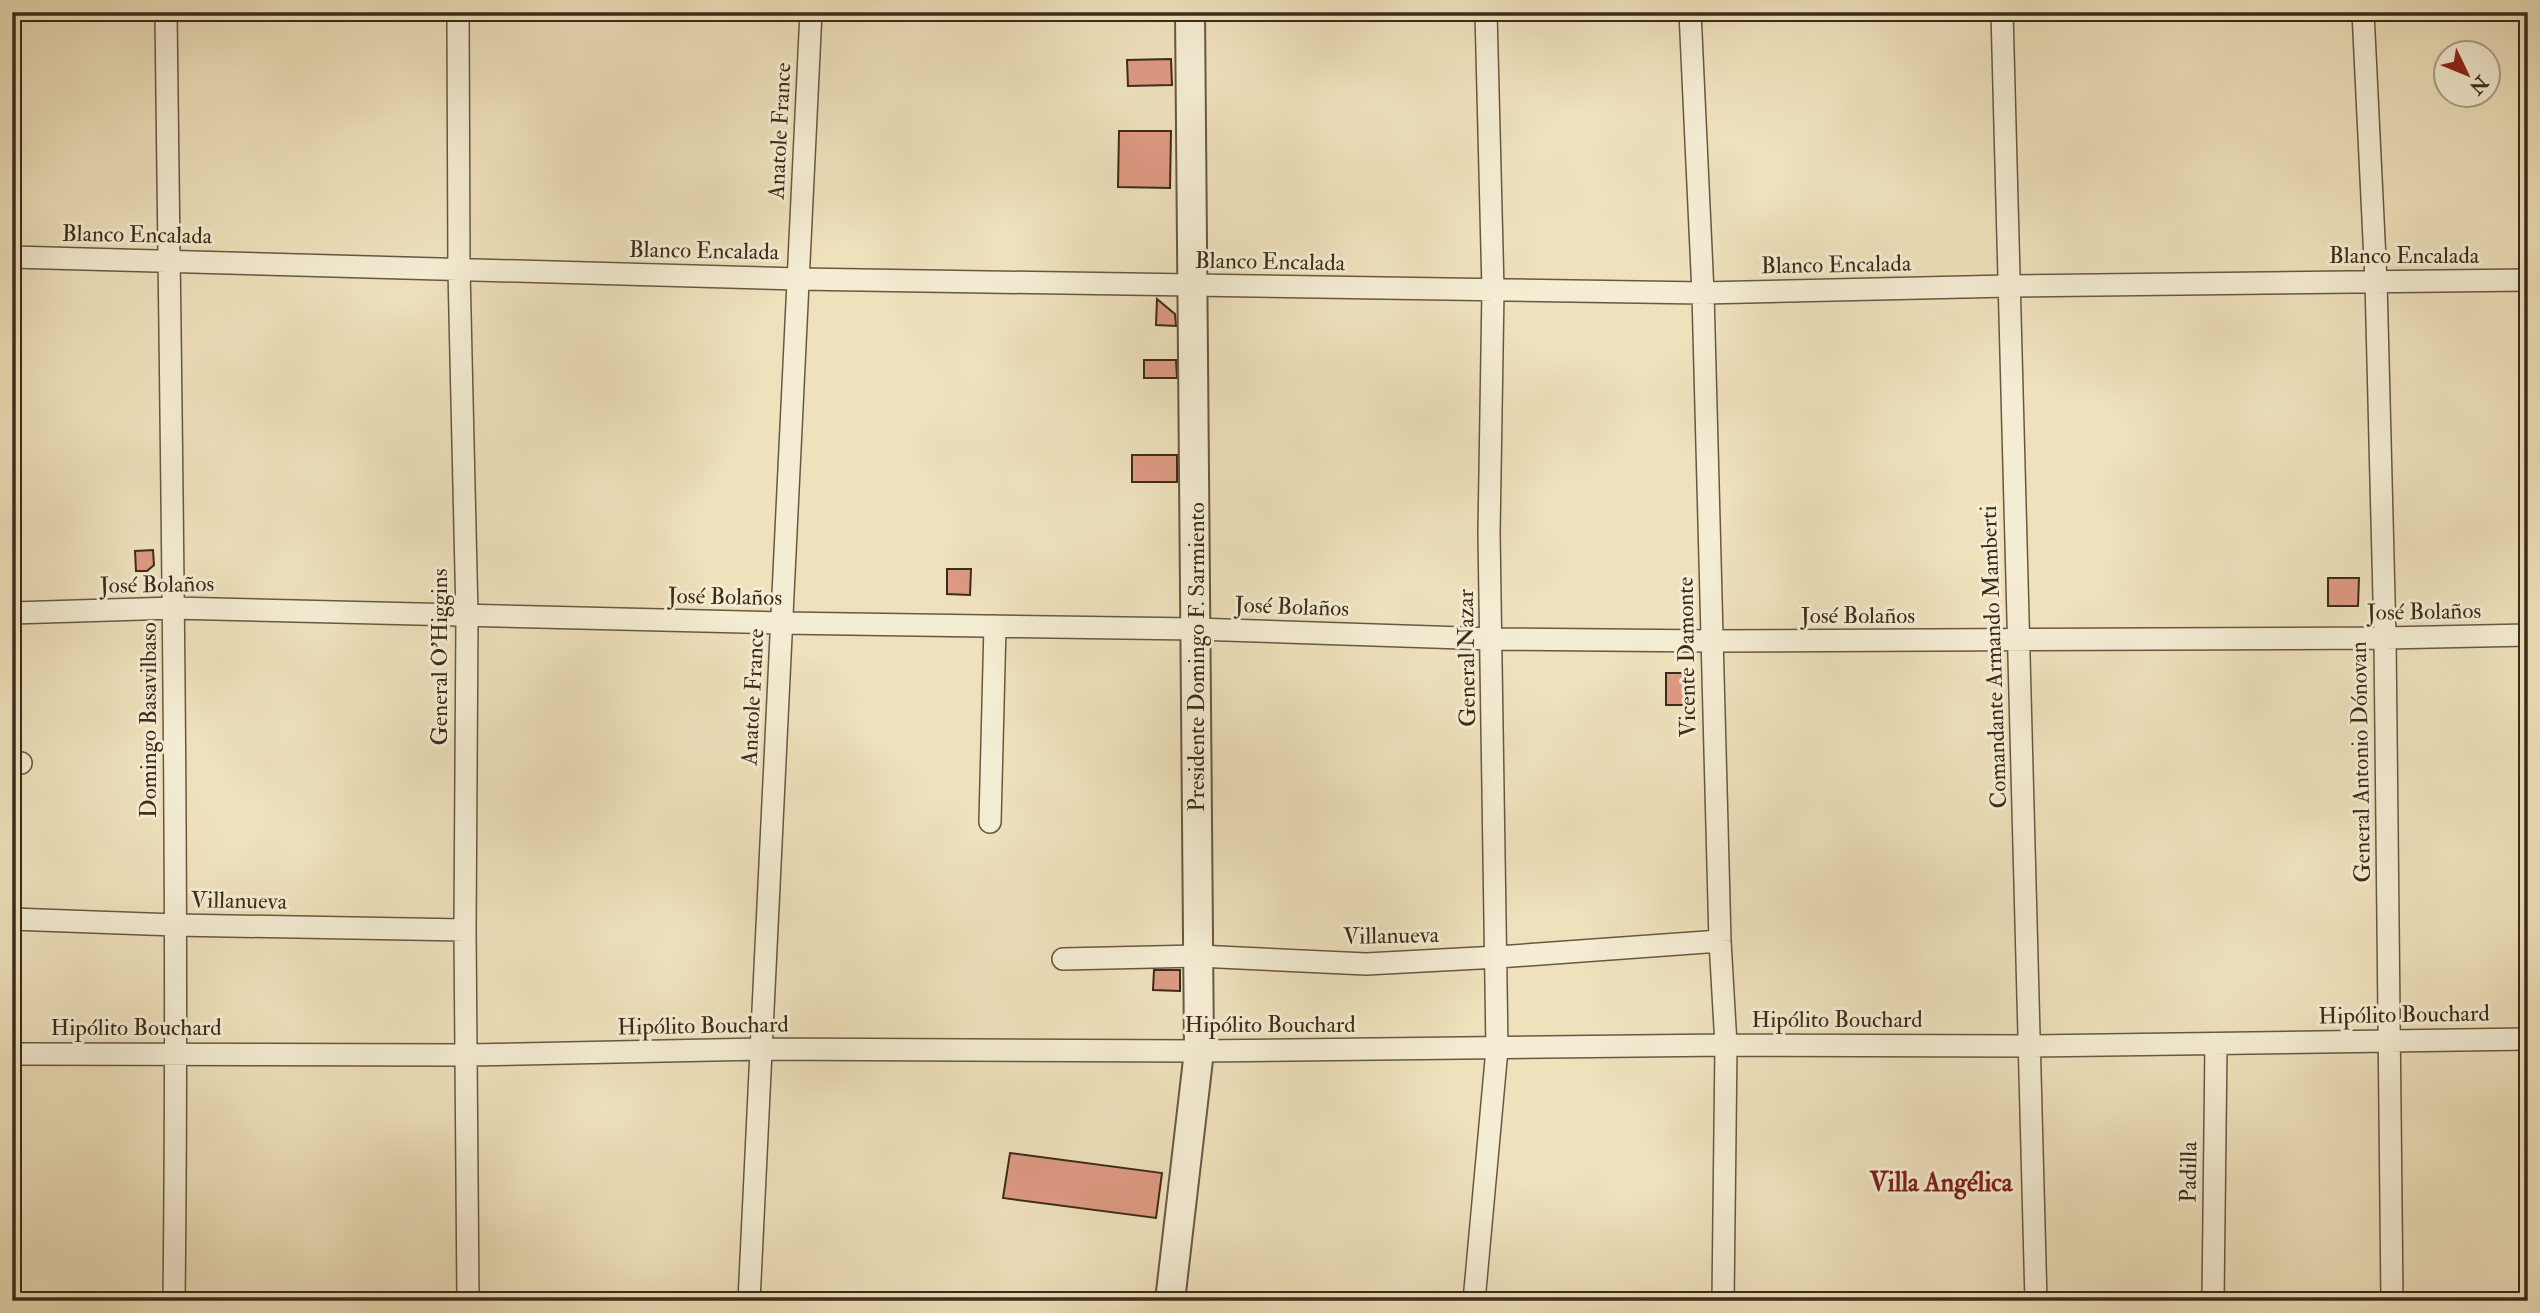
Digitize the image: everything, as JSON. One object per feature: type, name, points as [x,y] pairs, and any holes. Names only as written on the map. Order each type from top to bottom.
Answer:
[{"type":"street","name":"Domingo Basavilbaso","points":[[166,12],[177,1053],[174,1301]]},
{"type":"street","name":"General O'Higgins","points":[[458,12],[467,616],[465,930],[468,1301]]},
{"type":"street","name":"Anatole France","points":[[750,1301],[811,12]]},
{"type":"street","name":"Presidente Domingo F. Sarmiento","points":[[1170,1301],[1199,1051],[1190,12]]},
{"type":"street","name":"General Nazar","points":[[1474,1301],[1497,1049],[1498,957],[1489,533],[1493,290],[1486,12]]},
{"type":"street","name":"Vicente Damonte","points":[[1690,12],[1703,293],[1720,941],[1726,1045],[1723,1301]]},
{"type":"street","name":"Comandante Armando Mamberti","points":[[2002,12],[2036,1301]]},
{"type":"street","name":"General Antonio Dónovan","points":[[2363,12],[2376,281],[2385,638],[2392,1301]]},
{"type":"street","name":"Blanco Encalada","points":[[12,257],[799,279],[1703,293],[2008,286],[2528,280]]},
{"type":"street","name":"José Bolaños","points":[[12,613],[174,608],[782,623],[1195,629],[1492,639],[1711,641],[2019,641],[2528,635]]},
{"type":"street","points":[[990,822],[995,626]]},
{"type":"street","name":"Villanueva","points":[[12,919],[465,930]]},
{"type":"street","name":"Villanueva","points":[[1063,959],[1198,957],[1366,964],[1720,941]]},
{"type":"street","name":"Hipólito Bouchard","points":[[12,1054],[468,1055],[761,1049],[1199,1051],[1726,1045],[2031,1046],[2528,1039]]},
{"type":"street","name":"Padilla","points":[[2213,1301],[2216,1044]]},
{"type":"building","points":[[1171,59],[1172,85],[1128,86],[1127,60]]},
{"type":"building","points":[[1119,131],[1171,131],[1170,188],[1118,187]]},
{"type":"building","points":[[1157,299],[1175,314],[1176,326],[1156,325]]},
{"type":"building","points":[[1144,360],[1176,360],[1177,378],[1144,378]]},
{"type":"building","points":[[1132,455],[1177,455],[1177,482],[1132,482]]},
{"type":"building","points":[[153,550],[154,565],[147,571],[136,571],[135,551]]},
{"type":"building","points":[[947,569],[971,569],[970,595],[947,594]]},
{"type":"building","points":[[2328,578],[2359,578],[2358,606],[2328,606]]},
{"type":"building","points":[[1666,673],[1693,673],[1693,705],[1666,705]]},
{"type":"building","points":[[1154,970],[1180,970],[1180,991],[1153,990]]},
{"type":"building","points":[[1010,1153],[1162,1173],[1156,1218],[1003,1198]]},
{"type":"district","name":"Villa Angélica","points":[[1941,1182]]}]
